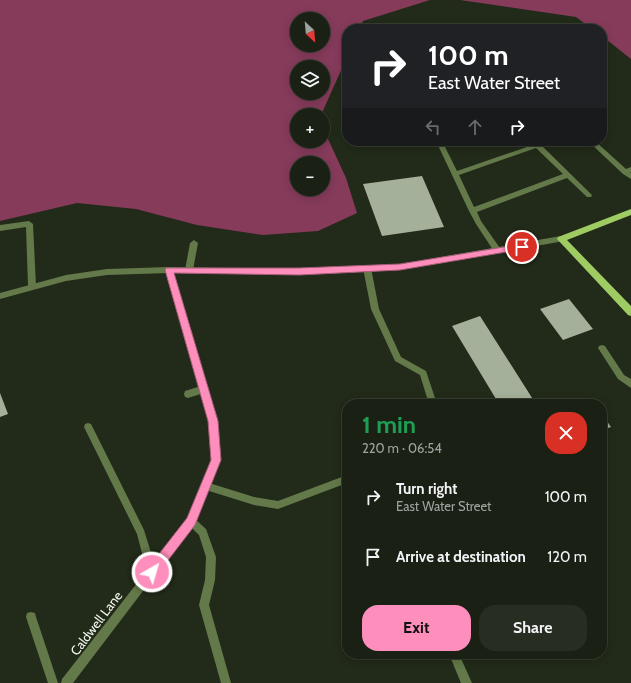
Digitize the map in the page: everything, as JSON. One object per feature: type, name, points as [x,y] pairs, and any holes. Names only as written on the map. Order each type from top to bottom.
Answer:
[{"type":"main road","points":[[631,212],[560,239],[631,312]]},
{"type":"street","points":[[441,146],[472,211],[498,251]]},
{"type":"street","points":[[455,174],[527,146]]},
{"type":"street","points":[[538,146],[588,195]]},
{"type":"street","points":[[597,146],[628,170],[631,177]]},
{"type":"street","points":[[472,211],[568,176]]},
{"type":"street","points":[[0,228],[29,224],[32,286]]},
{"type":"street","points":[[0,296],[32,286],[66,278],[107,272],[189,270],[299,272],[400,267],[560,239]]},
{"type":"street","points":[[189,270],[194,243]]},
{"type":"street","points":[[367,268],[375,309],[398,359],[423,373],[431,399]]},
{"type":"street","name":"Caldwell Lane","points":[[66,683],[191,521],[216,460],[213,421],[169,270]]},
{"type":"street","points":[[602,348],[621,376],[631,384]]},
{"type":"street","points":[[188,394],[204,389]]},
{"type":"street","points":[[88,428],[141,533],[152,572]]},
{"type":"street","points":[[206,486],[254,501],[278,504],[342,481]]},
{"type":"street","points":[[191,521],[203,532],[211,557],[210,580],[204,605],[226,683]]},
{"type":"street","points":[[31,617],[53,683]]},
{"type":"street","points":[[456,659],[467,683]]},
{"type":"shaded area","points":[[0,0],[430,0],[363,21],[362,24],[342,24],[342,68],[330,95],[330,60],[290,60],[290,100],[328,100],[324,108],[290,108],[290,148],[330,148],[330,143],[346,178],[357,213],[318,231],[263,235],[197,225],[136,209],[77,203],[0,221]]},
{"type":"shaded area","points":[[460,0],[631,0],[631,59],[607,40],[607,24],[585,24],[576,17]]},
{"type":"building","points":[[422,176],[444,227],[382,236],[363,184]]},
{"type":"building","points":[[569,299],[593,329],[563,340],[540,309]]},
{"type":"building","points":[[480,316],[533,399],[496,399],[452,326]]},
{"type":"building","points":[[0,393],[8,414],[0,417]]},
{"type":"building","points":[[607,421],[611,427],[607,428]]},
{"type":"route","points":[[152,572],[191,521],[216,460],[213,421],[169,270],[299,272],[400,267],[522,247]]}]
